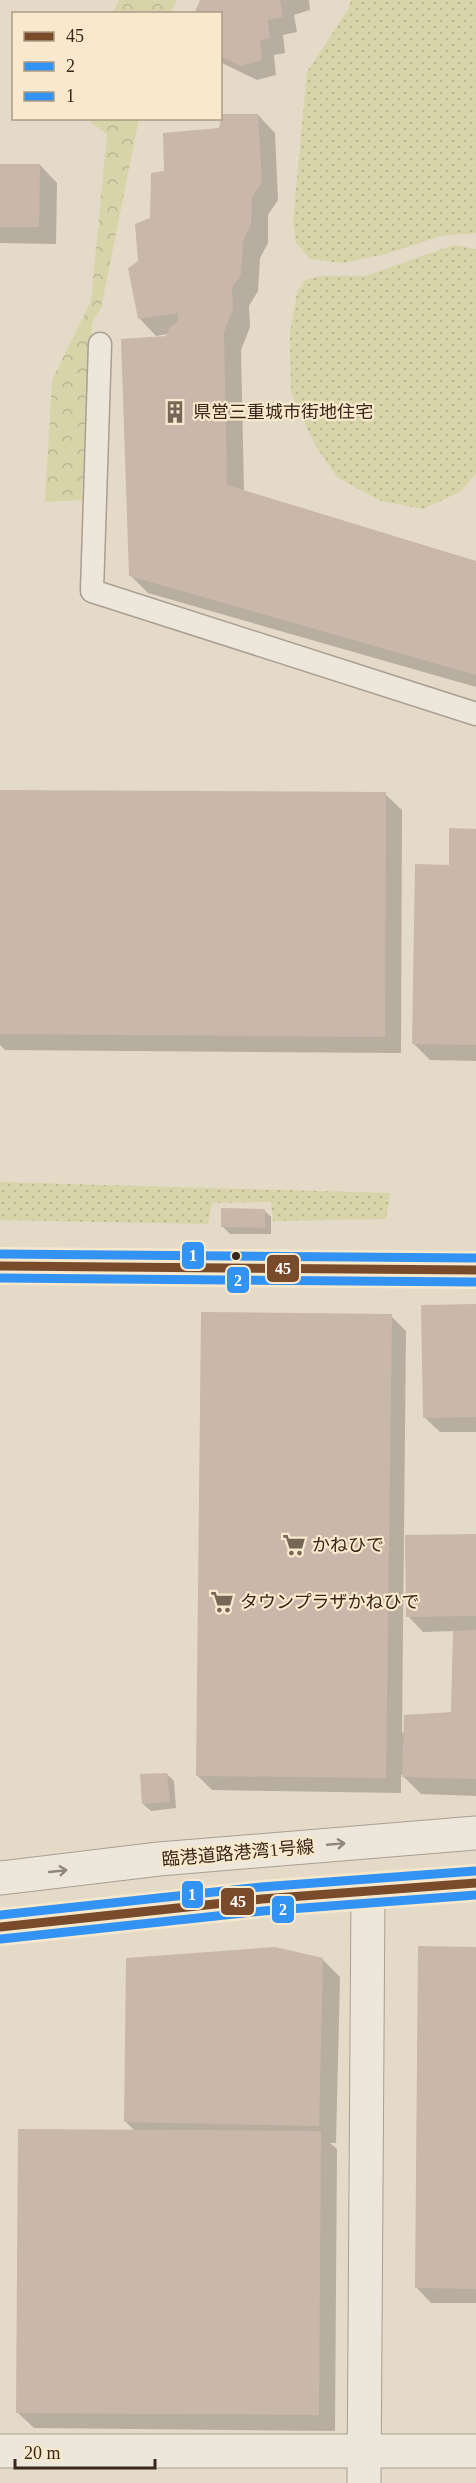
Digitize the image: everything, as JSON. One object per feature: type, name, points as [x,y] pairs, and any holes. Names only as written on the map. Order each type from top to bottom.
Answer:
[{"type":"street","points":[[0,1266],[476,1270]]},
{"type":"street","name":"臨港道路港湾1号線","points":[[0,1878],[159,1859],[476,1833]]},
{"type":"street","points":[[0,1927],[186,1906],[476,1883]]},
{"type":"street","points":[[364,2467],[368,1892]]},
{"type":"street","points":[[0,2451],[364,2467],[476,2451]]},
{"type":"lane","points":[[100,344],[92,591],[476,714]]},
{"type":"green space","points":[[119,0],[177,0],[171,12],[113,12]]},
{"type":"green space","points":[[351,0],[476,0],[476,233],[441,236],[386,254],[343,263],[310,259],[296,243],[293,221],[307,72],[349,8]]},
{"type":"green space","points":[[87,120],[139,120],[101,308],[92,323],[82,500],[45,502],[52,380],[91,301],[107,134]]},
{"type":"green space","points":[[454,245],[476,249],[476,474],[460,492],[423,509],[381,501],[338,478],[315,445],[291,393],[290,333],[297,293],[305,280],[322,276],[365,276]]},
{"type":"green space","points":[[0,1182],[390,1193],[386,1219],[273,1221],[271,1202],[212,1203],[208,1224],[0,1220]]},
{"type":"building","points":[[200,0],[280,0],[283,17],[268,20],[270,38],[260,40],[262,60],[241,66],[222,57],[222,12],[195,12]]},
{"type":"building","name":"県営三重城市街地住宅","points":[[222,114],[258,114],[262,182],[252,197],[251,225],[243,241],[241,274],[232,288],[233,309],[224,332],[227,485],[476,561],[476,675],[129,576],[121,339],[166,336],[170,327],[178,322],[178,313],[138,319],[128,268],[138,261],[135,224],[150,218],[151,173],[164,171],[163,133],[219,128]]},
{"type":"building","points":[[0,164],[40,164],[39,227],[0,227]]},
{"type":"building","points":[[0,790],[386,792],[385,1037],[0,1034]]},
{"type":"building","points":[[449,828],[476,829],[476,1045],[412,1044],[415,864],[449,865]]},
{"type":"building","points":[[221,1208],[265,1209],[265,1228],[221,1227]]},
{"type":"building","points":[[476,1304],[476,1417],[423,1418],[421,1305]]},
{"type":"building","name":"かねひで","points":[[201,1312],[392,1314],[386,1778],[196,1776]]},
{"type":"building","points":[[476,1534],[476,1616],[406,1617],[405,1535]]},
{"type":"building","points":[[476,1630],[476,1779],[402,1777],[404,1715],[451,1712],[453,1631]]},
{"type":"building","points":[[167,1773],[170,1802],[142,1804],[140,1774]]},
{"type":"building","points":[[418,1946],[476,1947],[476,2289],[415,2288]]},
{"type":"building","points":[[275,1947],[323,1958],[319,2126],[124,2122],[126,1958]]},
{"type":"building","points":[[18,2129],[321,2131],[319,2415],[16,2413]]},
{"type":"transit line","name":"1","points":[[0,1254],[476,1258]]},
{"type":"transit line","name":"45","points":[[0,1266],[476,1270]]},
{"type":"transit line","name":"2","points":[[0,1278],[476,1282]]},
{"type":"transit line","name":"1","points":[[0,1915],[261,1887],[475,1871]]},
{"type":"transit line","name":"45","points":[[0,1927],[262,1899],[476,1883]]},
{"type":"transit line","name":"2","points":[[1,1939],[263,1911],[476,1895]]},
{"type":"place","name":"県営三重城市街地住宅","points":[[175,412]]},
{"type":"place","name":"かねひで","points":[[294,1545]]},
{"type":"place","name":"タウンプラザかねひで","points":[[222,1602]]}]
